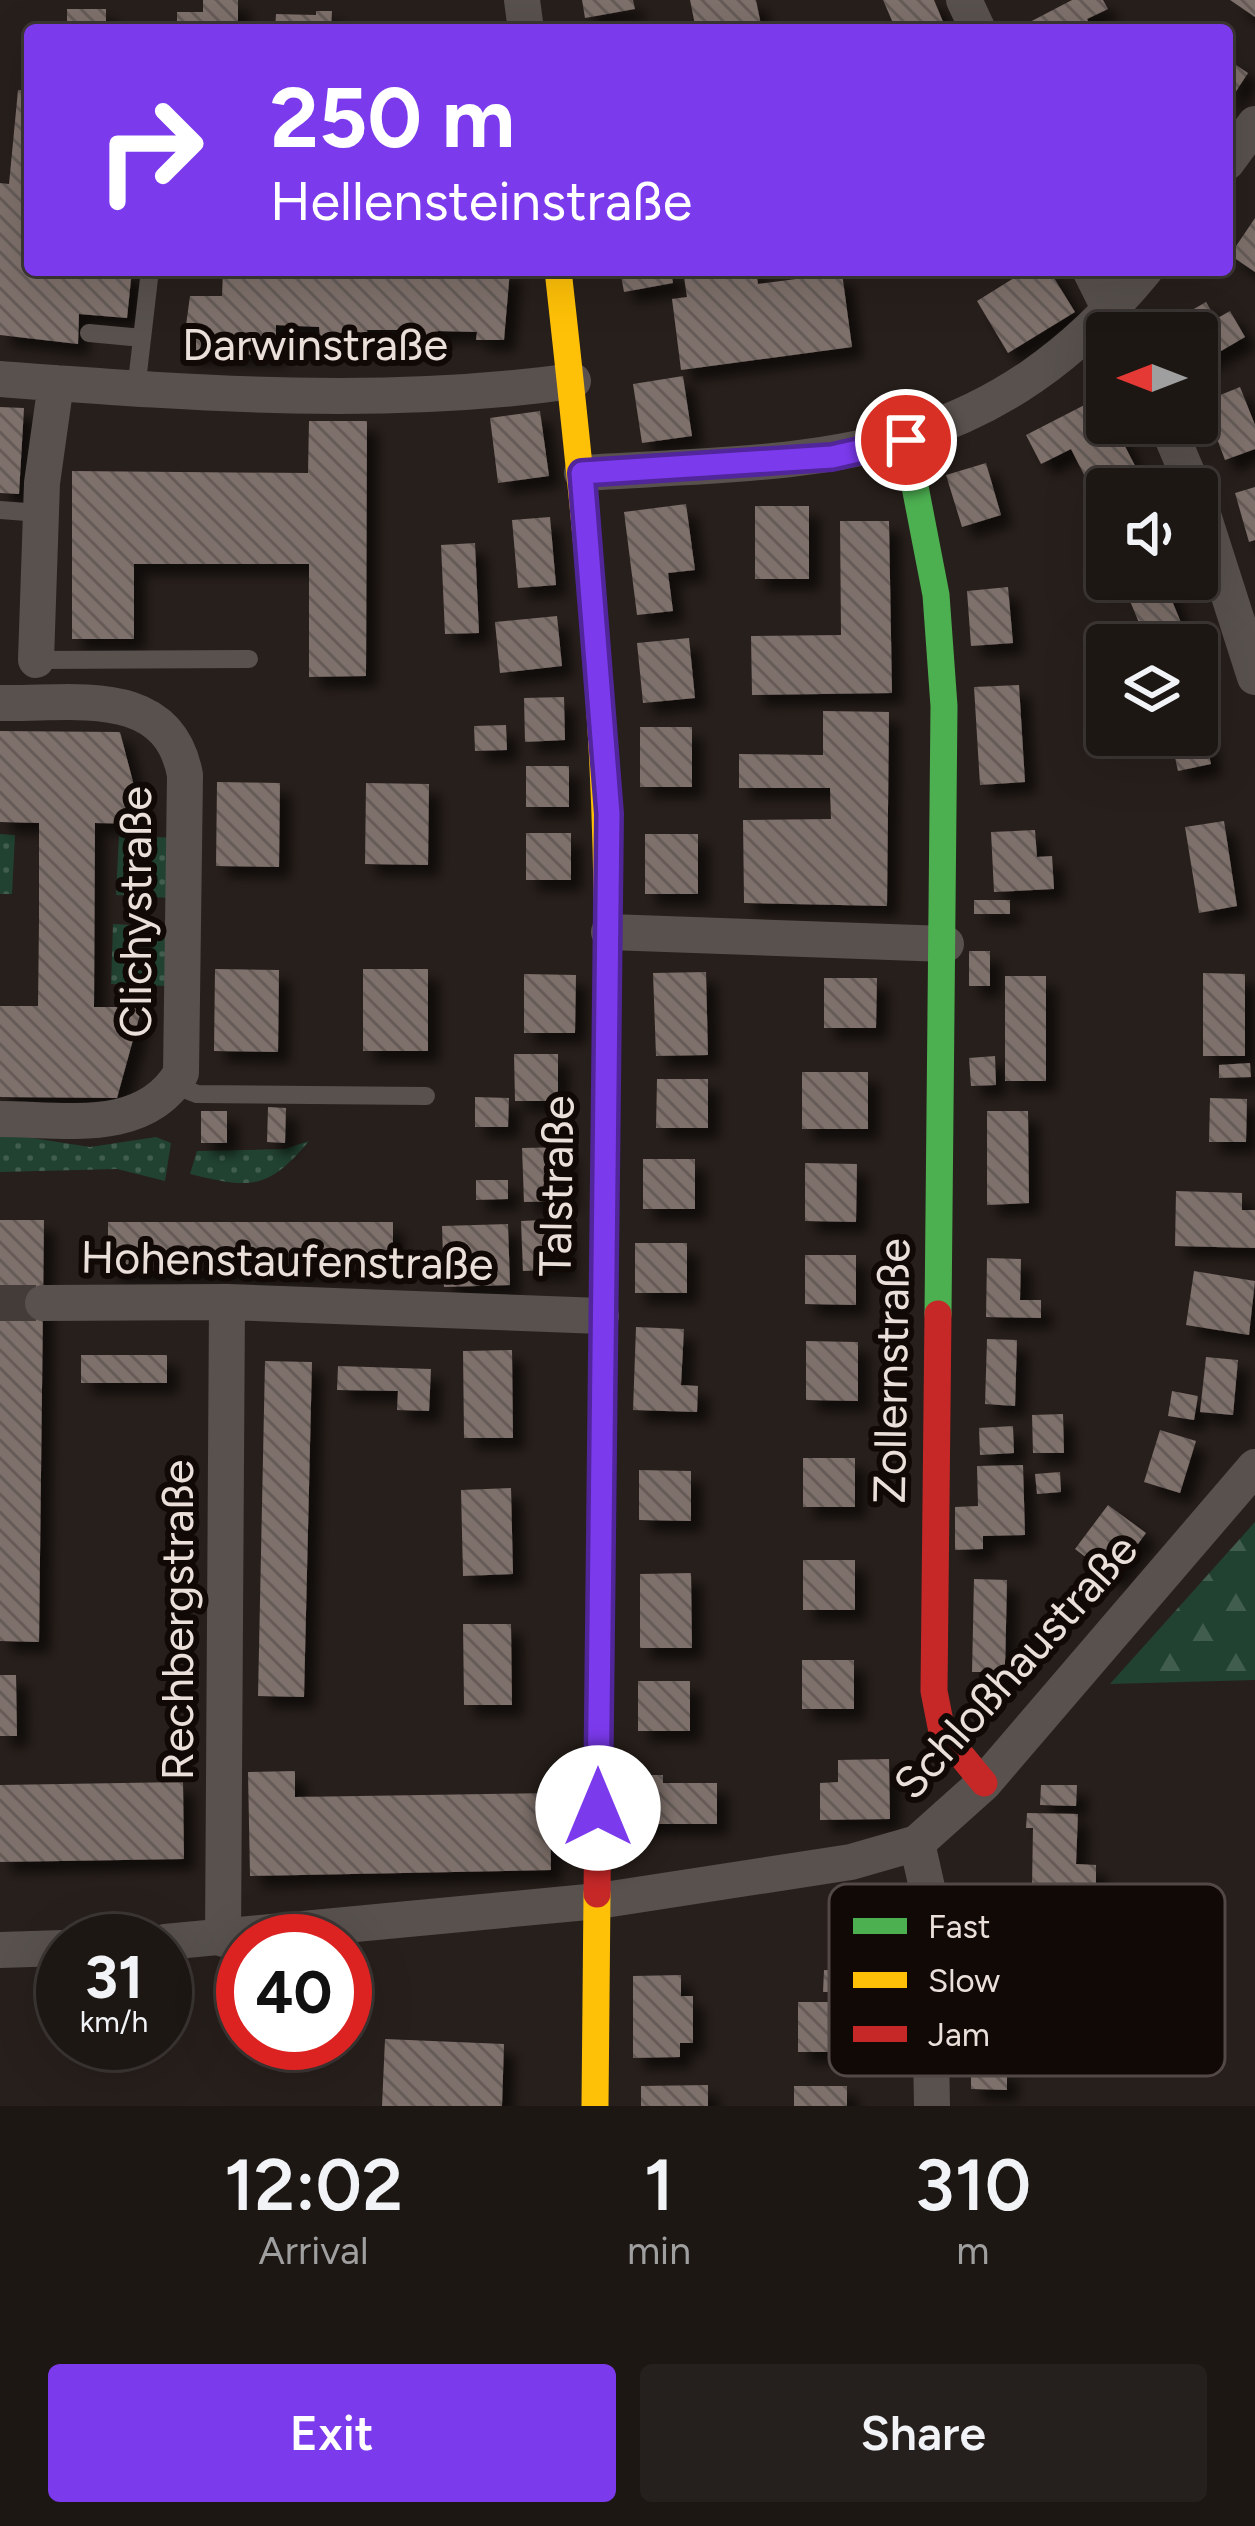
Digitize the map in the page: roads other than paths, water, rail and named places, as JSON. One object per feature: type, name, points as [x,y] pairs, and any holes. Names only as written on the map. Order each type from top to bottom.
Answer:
[{"type":"street","points":[[1233,154],[1255,124]]},
{"type":"street","name":"Talstraße","points":[[559,276],[600,652],[609,932],[595,2106]]},
{"type":"street","points":[[1093,276],[1110,312]]},
{"type":"street","points":[[1121,312],[1142,276]]},
{"type":"street","points":[[582,473],[832,457],[906,440],[1008,394],[1086,340]]},
{"type":"street","name":"Darwinstraße","points":[[0,379],[136,390],[388,397],[573,381]]},
{"type":"street","points":[[36,659],[40,513],[56,383]]},
{"type":"street","name":"Zollernstraße","points":[[906,440],[929,546],[940,638],[946,944],[934,1691],[942,1732],[984,1784]]},
{"type":"street","points":[[1218,562],[1255,677]]},
{"type":"street","name":"Clichystraße","points":[[0,704],[145,712],[175,737],[185,775],[184,1058],[174,1085],[133,1116],[0,1119]]},
{"type":"street","points":[[609,932],[946,944]]},
{"type":"street","name":"Hohenstaufenstraße","points":[[43,1303],[227,1302],[602,1316]]},
{"type":"street","name":"Rechbergstraße","points":[[223,1914],[227,1302]]},
{"type":"street","name":"Schloßhaustraße","points":[[372,1924],[598,1901],[851,1862],[917,1843],[984,1784],[1255,1467]]},
{"type":"street","points":[[917,1843],[926,1884]]},
{"type":"street","points":[[0,1950],[36,1949]]},
{"type":"street","points":[[931,2076],[932,2106]]},
{"type":"lane","points":[[136,390],[148,276]]},
{"type":"lane","points":[[88,333],[142,338]]},
{"type":"lane","points":[[0,510],[40,513]]},
{"type":"lane","points":[[36,659],[248,659]]},
{"type":"lane","points":[[174,1085],[197,1094],[427,1096]]},
{"type":"tunnel","points":[[0,1303],[43,1303]]}]
